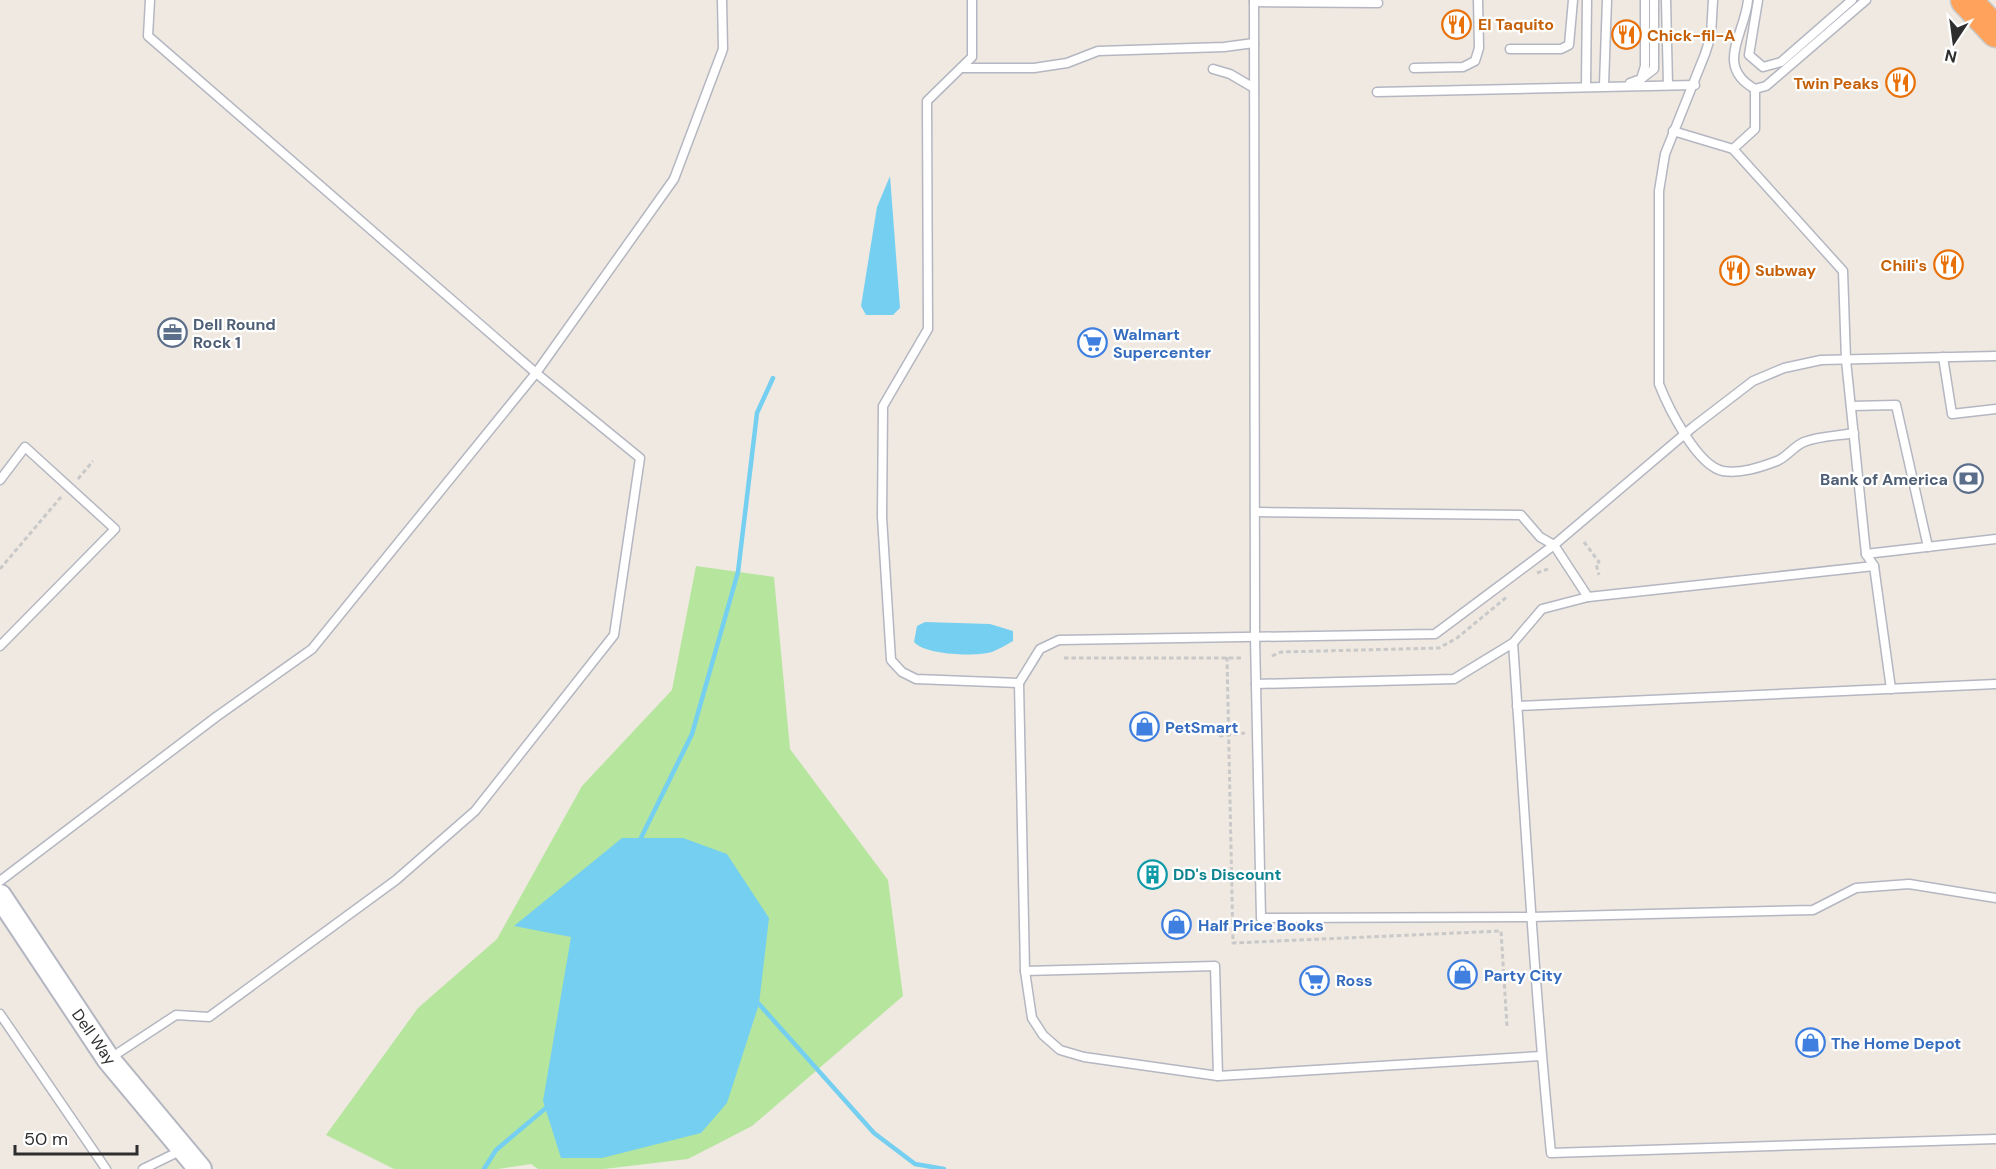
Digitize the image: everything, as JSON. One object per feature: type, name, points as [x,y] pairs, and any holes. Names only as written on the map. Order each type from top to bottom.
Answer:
[{"type":"highway","points":[[1966,0],[1996,32]]},
{"type":"street","name":"Dell Way","points":[[0,896],[109,1060],[200,1169]]},
{"type":"lane","points":[[109,1060],[176,1015],[209,1017],[396,880],[475,811],[614,635],[640,458],[536,373],[148,36],[150,0]]},
{"type":"lane","points":[[0,881],[216,717],[312,649],[536,373],[674,179],[723,49],[722,0]]},
{"type":"lane","points":[[972,0],[972,57],[927,101],[928,329],[883,406],[882,517],[891,660],[902,672],[916,679],[1019,683]]},
{"type":"lane","points":[[1414,68],[1463,68],[1475,61],[1479,48],[1478,0]]},
{"type":"lane","points":[[1510,49],[1561,49],[1569,45],[1573,0]]},
{"type":"lane","points":[[1586,85],[1587,0]]},
{"type":"lane","points":[[1604,85],[1606,0]]},
{"type":"lane","points":[[1641,79],[1645,66],[1645,0]]},
{"type":"lane","points":[[1627,85],[1641,79],[1654,69],[1654,0]]},
{"type":"lane","points":[[1666,0],[1668,85]]},
{"type":"lane","points":[[1713,0],[1711,35],[1695,85],[1673,131],[1665,154],[1659,191],[1659,384],[1669,410],[1685,434],[1703,457],[1721,471],[1744,471],[1780,460],[1803,442],[1854,433]]},
{"type":"lane","points":[[1748,0],[1734,51],[1734,62],[1735,72],[1742,81],[1755,89],[1766,86],[1866,0]]},
{"type":"lane","points":[[1758,0],[1749,55],[1763,67],[1780,62],[1852,0]]},
{"type":"lane","points":[[1378,3],[1254,1],[1255,638],[1261,918],[1530,917],[1813,910],[1856,888],[1909,884],[1996,898]]},
{"type":"lane","points":[[961,68],[1034,68],[1067,63],[1098,51],[1224,47],[1254,43]]},
{"type":"lane","points":[[1213,69],[1230,74],[1254,88]]},
{"type":"lane","points":[[1377,92],[1586,85],[1695,85]]},
{"type":"lane","points":[[1733,149],[1755,129],[1755,89]]},
{"type":"lane","points":[[1673,131],[1733,149],[1843,271],[1846,360],[1866,554],[1875,566],[1891,688]]},
{"type":"lane","points":[[1541,1056],[1218,1076],[1084,1057],[1060,1050],[1043,1035],[1032,1018],[1025,971],[1019,683],[1040,650],[1059,640],[1435,634],[1554,545],[1685,434],[1753,381],[1784,368],[1821,360],[1996,356]]},
{"type":"lane","points":[[1943,357],[1952,414],[1996,409]]},
{"type":"lane","points":[[1851,406],[1896,405],[1928,547]]},
{"type":"lane","points":[[0,480],[25,447],[115,529],[0,646]]},
{"type":"lane","points":[[1255,512],[1521,515],[1540,537],[1554,545],[1588,597]]},
{"type":"lane","points":[[1866,554],[1996,539]]},
{"type":"lane","points":[[1256,684],[1454,679],[1512,643],[1542,609],[1588,597],[1875,566]]},
{"type":"lane","points":[[1512,643],[1529,870],[1530,917],[1551,1153],[1996,1139]]},
{"type":"lane","points":[[1517,706],[1996,684]]},
{"type":"lane","points":[[1025,971],[1215,966],[1218,1076]]},
{"type":"lane","points":[[0,1014],[106,1169]]},
{"type":"lane","points":[[143,1169],[182,1150]]},
{"type":"path","points":[[0,568],[93,461]]},
{"type":"path","points":[[1584,542],[1599,562],[1596,564],[1599,575]]},
{"type":"path","points":[[1227,657],[1233,943],[1502,931],[1507,1026]]},
{"type":"path","points":[[1064,658],[1244,658]]},
{"type":"path","points":[[1219,736],[1245,733]]},
{"type":"green space","points":[[696,566],[774,577],[790,749],[888,880],[903,996],[752,1126],[688,1159],[604,1169],[538,1169],[531,1164],[498,1169],[394,1169],[326,1135],[418,1008],[497,939],[582,786],[672,690]]},
{"type":"water","points":[[890,176],[900,308],[893,315],[866,315],[861,306],[877,207]]},
{"type":"water","points":[[925,622],[990,624],[1013,631],[1013,641],[984,654],[928,650],[914,642],[917,626]]},
{"type":"water","points":[[622,838],[683,838],[727,854],[769,918],[759,1004],[727,1103],[701,1133],[602,1158],[561,1158],[543,1101],[571,937],[514,926]]},
{"type":"waterway","points":[[638,844],[692,734],[738,572],[757,413],[773,378]]},
{"type":"waterway","points":[[755,1003],[759,1004],[874,1133],[915,1164],[944,1169]]},
{"type":"waterway","points":[[484,1169],[496,1150],[547,1107]]},
{"type":"place","name":"El Taquito","points":[[1457,24]]},
{"type":"place","name":"Chick-fil-A","points":[[1626,35]]},
{"type":"place","name":"Twin Peaks","points":[[1900,83]]},
{"type":"place","name":"Chili's","points":[[1948,265]]},
{"type":"place","name":"Subway","points":[[1734,270]]},
{"type":"place","name":"Dell Round Rock 1","points":[[172,333]]},
{"type":"place","name":"Walmart Supercenter","points":[[1092,343]]},
{"type":"place","name":"Bank of America","points":[[1969,479]]},
{"type":"place","name":"PetSmart","points":[[1144,727]]},
{"type":"place","name":"DD's Discount","points":[[1152,874]]},
{"type":"place","name":"Half Price Books","points":[[1177,925]]},
{"type":"place","name":"Party City","points":[[1463,975]]},
{"type":"place","name":"Ross","points":[[1315,980]]},
{"type":"place","name":"The Home Depot","points":[[1810,1043]]}]
